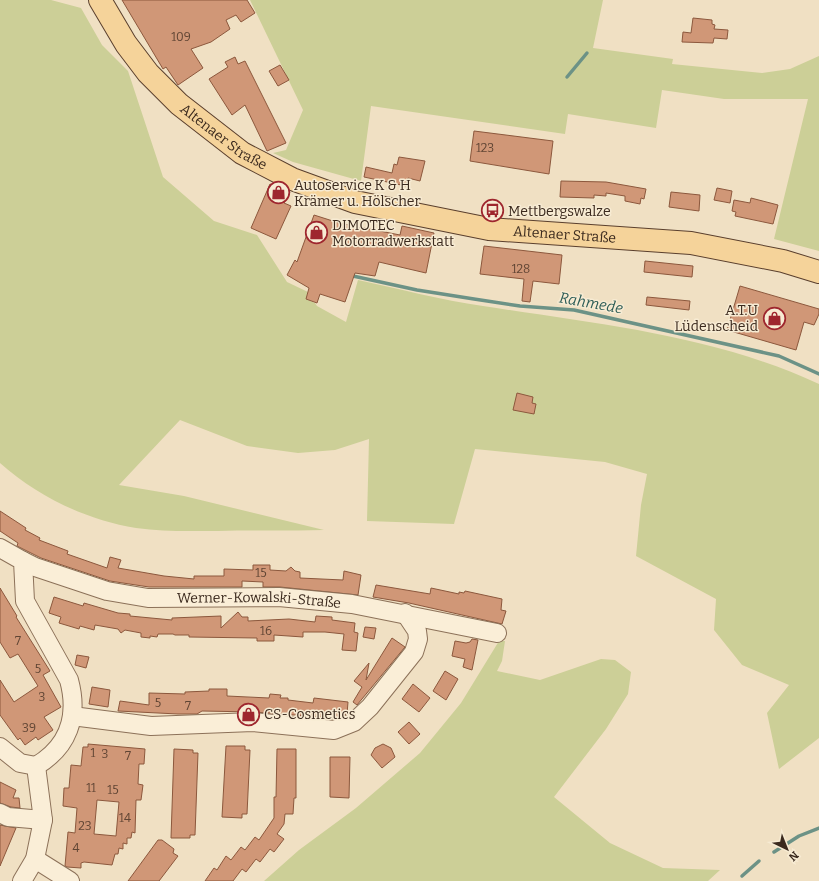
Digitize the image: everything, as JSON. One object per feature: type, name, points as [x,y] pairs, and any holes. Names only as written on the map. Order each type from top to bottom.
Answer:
[{"type":"main road","name":"Altenaer Straße","points":[[100,0],[126,44],[148,73],[179,104],[242,153],[292,179],[355,202],[489,229],[691,243],[782,261],[819,272]]},
{"type":"street","name":"Werner-Kowalski-Straße","points":[[0,548],[35,566],[107,591],[148,598],[279,597],[352,604],[405,613],[498,633]]},
{"type":"street","points":[[0,747],[20,763],[36,766],[50,758],[61,744],[68,732],[72,716],[72,693],[69,680],[25,601],[23,561]]},
{"type":"street","points":[[72,716],[151,726],[253,722],[334,730],[354,722],[370,707],[414,652],[418,639],[417,630],[405,613]]},
{"type":"street","points":[[22,881],[35,859],[43,820],[36,766]]},
{"type":"street","points":[[0,813],[8,816],[43,820]]},
{"type":"street","points":[[35,859],[70,881]]},
{"type":"green space","points":[[0,0],[51,0],[81,8],[102,45],[128,71],[163,177],[214,221],[257,235],[287,282],[308,292],[306,299],[346,322],[358,280],[452,301],[654,333],[738,354],[779,367],[819,384],[819,738],[779,769],[767,713],[789,685],[742,665],[714,630],[716,599],[636,556],[641,505],[647,474],[605,462],[475,449],[454,524],[367,521],[369,439],[335,450],[298,453],[247,446],[180,420],[119,485],[184,496],[324,530],[177,531],[136,528],[81,513],[46,496],[14,475],[0,463]]},
{"type":"green space","points":[[250,0],[603,0],[593,48],[673,59],[672,64],[762,73],[790,69],[819,56],[819,251],[774,239],[808,99],[724,99],[662,90],[656,128],[568,114],[565,134],[371,106],[361,181],[293,162],[273,153],[286,150],[303,110]]},
{"type":"green space","points":[[499,641],[505,641],[502,661],[497,671],[540,680],[601,659],[615,660],[631,672],[628,694],[606,729],[554,797],[610,843],[663,868],[720,870],[708,881],[264,881],[299,850],[356,808],[420,753],[461,703]]},
{"type":"building","points":[[122,0],[247,0],[255,13],[241,22],[236,15],[226,20],[230,29],[211,42],[191,49],[203,68],[178,85],[166,67],[163,69]]},
{"type":"building","points":[[693,18],[712,20],[712,24],[715,25],[714,29],[728,30],[727,39],[714,38],[713,43],[682,42],[683,32],[691,33]]},
{"type":"building","points":[[235,57],[238,64],[245,61],[286,143],[267,151],[245,105],[232,115],[209,79],[228,67],[225,62]]},
{"type":"building","points":[[280,65],[289,80],[278,86],[269,71]]},
{"type":"building","points":[[474,131],[553,141],[549,174],[470,161]]},
{"type":"building","points":[[399,157],[425,161],[420,181],[408,178],[406,186],[364,177],[366,167],[392,173],[394,164],[397,165]]},
{"type":"building","points":[[561,181],[606,182],[646,189],[644,199],[641,198],[640,204],[625,201],[625,196],[606,193],[606,196],[594,195],[594,198],[560,197]]},
{"type":"building","points":[[270,184],[290,192],[284,203],[291,206],[276,239],[251,228]]},
{"type":"building","points":[[717,188],[732,191],[730,203],[714,200]]},
{"type":"building","points":[[671,192],[700,195],[699,211],[669,207]]},
{"type":"building","points":[[751,198],[778,205],[773,224],[735,216],[736,212],[732,211],[734,200],[750,203]]},
{"type":"building","points":[[314,215],[339,223],[400,235],[402,226],[434,233],[426,273],[379,262],[375,276],[355,273],[345,302],[320,294],[317,303],[306,299],[309,288],[287,275],[295,260],[297,262]]},
{"type":"building","points":[[484,246],[562,255],[559,284],[533,281],[530,302],[522,301],[524,279],[480,274]]},
{"type":"building","points":[[645,261],[693,266],[692,277],[644,272]]},
{"type":"building","name":"A.T.U Lüdenscheid","points":[[740,286],[819,309],[819,314],[814,325],[804,322],[796,350],[727,330]]},
{"type":"building","points":[[647,297],[690,301],[689,310],[646,305]]},
{"type":"building","points":[[517,393],[533,397],[532,403],[536,404],[534,414],[513,410]]},
{"type":"building","points":[[0,511],[26,528],[25,530],[40,538],[39,540],[68,551],[67,554],[107,568],[110,557],[121,560],[118,568],[164,576],[194,579],[194,576],[224,576],[224,569],[253,570],[253,565],[270,565],[270,570],[286,571],[291,567],[295,571],[300,572],[300,578],[343,580],[344,571],[361,575],[358,595],[280,587],[263,587],[263,582],[242,581],[242,587],[149,587],[110,581],[41,558],[17,546],[18,543],[0,531]]},
{"type":"building","points":[[376,585],[430,594],[431,588],[459,594],[459,592],[464,593],[465,591],[502,599],[501,610],[506,611],[502,624],[409,603],[373,597]]},
{"type":"building","points":[[0,588],[17,616],[16,617],[50,671],[43,675],[61,707],[44,717],[53,730],[38,740],[36,737],[25,745],[20,738],[18,740],[0,715],[0,680],[14,702],[38,686],[18,654],[10,658],[0,642]]},
{"type":"building","points":[[54,597],[83,606],[84,603],[118,613],[130,614],[130,616],[172,620],[172,618],[221,616],[221,628],[238,612],[242,617],[248,617],[248,621],[289,619],[315,622],[316,616],[332,617],[332,620],[355,623],[354,632],[358,633],[356,651],[342,650],[344,634],[325,632],[303,632],[303,637],[274,635],[274,641],[257,641],[257,638],[189,637],[189,635],[173,634],[158,634],[157,637],[150,636],[150,638],[141,637],[141,633],[125,630],[121,633],[118,629],[95,625],[94,630],[80,626],[79,629],[59,623],[61,617],[49,613]]},
{"type":"building","points":[[365,627],[376,628],[374,639],[363,637]]},
{"type":"building","points":[[392,638],[405,647],[357,705],[353,702],[362,687],[354,681],[369,663],[366,680]]},
{"type":"building","points":[[472,639],[478,640],[472,670],[463,667],[465,659],[452,656],[455,641],[466,643],[470,642]]},
{"type":"building","points":[[77,655],[89,657],[86,668],[75,665]]},
{"type":"building","points":[[445,671],[458,679],[446,700],[433,691]]},
{"type":"building","points":[[413,684],[430,698],[419,712],[402,699]]},
{"type":"building","points":[[92,687],[110,690],[108,707],[89,704]]},
{"type":"building","points":[[209,689],[227,689],[227,696],[269,698],[270,694],[281,695],[280,698],[288,698],[288,700],[313,703],[314,698],[348,702],[347,714],[335,718],[254,712],[202,711],[197,714],[178,714],[118,711],[120,701],[149,705],[149,693],[185,694],[185,692],[209,691]]},
{"type":"building","points":[[409,722],[420,734],[409,744],[398,732]]},
{"type":"building","points":[[88,744],[145,749],[144,764],[139,764],[138,784],[143,785],[141,800],[136,800],[135,833],[132,832],[131,838],[127,838],[127,844],[123,843],[123,849],[119,848],[118,854],[115,854],[112,865],[84,862],[81,863],[81,868],[67,867],[65,866],[68,832],[75,833],[77,808],[63,806],[64,788],[69,788],[71,765],[81,766],[83,747],[88,747]],"holes":[[[97,800],[119,802],[116,836],[94,834]]]},
{"type":"building","points":[[383,744],[391,748],[395,757],[382,768],[371,755],[375,748]]},
{"type":"building","points":[[226,746],[245,746],[245,750],[250,750],[247,814],[242,814],[242,818],[222,817]]},
{"type":"building","points":[[174,749],[193,750],[193,753],[198,753],[195,835],[190,835],[190,838],[171,838]]},
{"type":"building","points":[[277,749],[296,749],[296,798],[294,798],[293,814],[285,814],[284,824],[277,834],[284,839],[274,852],[270,849],[260,862],[256,859],[246,872],[242,869],[233,881],[205,881],[214,868],[217,870],[226,856],[231,860],[241,847],[245,850],[255,837],[259,840],[274,818]]},
{"type":"building","points":[[330,757],[350,757],[349,798],[330,797]]},
{"type":"building","points":[[0,782],[16,790],[13,798],[19,798],[20,808],[11,807],[0,803]]},
{"type":"building","points":[[0,825],[16,828],[0,866]]},
{"type":"building","points":[[158,840],[162,840],[174,849],[173,853],[178,856],[159,881],[128,881]]},
{"type":"waterway","points":[[567,77],[587,53]]},
{"type":"waterway","name":"Rahmede","points":[[353,276],[417,290],[474,299],[520,306],[574,310],[779,356],[819,374]]},
{"type":"waterway","points":[[774,852],[799,836],[819,828]]},
{"type":"waterway","points":[[742,876],[759,861]]},
{"type":"place","name":"Autoservice K & H Krämer u. Hölscher","points":[[278,193]]},
{"type":"place","name":"Mettbergswalze","points":[[493,211]]},
{"type":"place","name":"DIMOTEC Motorradwerkstatt","points":[[317,233]]},
{"type":"place","name":"A.T.U Lüdenscheid","points":[[774,318]]},
{"type":"place","name":"CS-Cosmetics","points":[[248,714]]}]
